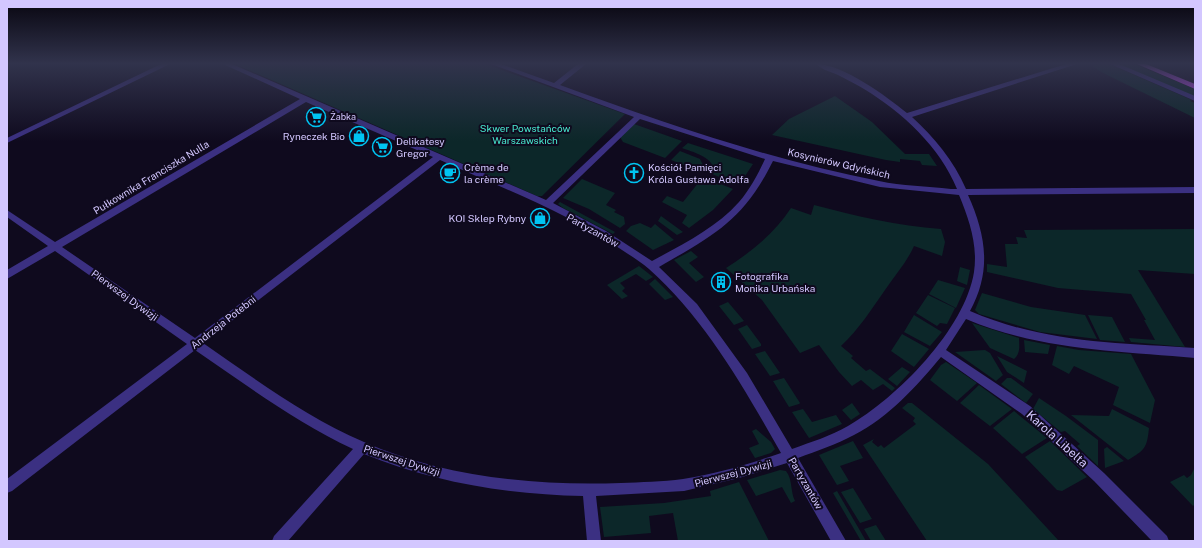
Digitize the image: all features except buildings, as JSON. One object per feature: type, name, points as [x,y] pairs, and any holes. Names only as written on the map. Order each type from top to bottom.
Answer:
[{"type":"street","points":[[7,141],[114,90]]},
{"type":"street","name":"Partyzantów","points":[[284,90],[547,204],[603,233],[652,266],[703,320],[743,376],[791,456],[839,541]]},
{"type":"street","name":"Kosynierów Gdyńskich","points":[[565,90],[639,116],[770,158],[880,184],[915,189],[964,192],[1195,190]]},
{"type":"street","name":"Pierwszej Dywizji","points":[[7,213],[276,400],[362,447],[413,465],[472,480],[528,489],[590,491],[672,487],[692,484],[791,456],[851,430],[891,403],[909,387],[940,351],[964,313],[977,281],[979,258],[976,227],[964,192],[954,170],[923,130],[907,116],[867,90]]},
{"type":"street","points":[[907,116],[992,90]]},
{"type":"street","points":[[1173,90],[1195,99]]},
{"type":"street","name":"Pułkownika Franciszka Nulla","points":[[7,275],[306,99]]},
{"type":"street","points":[[547,204],[639,116]]},
{"type":"street","name":"Andrzeja Potebni","points":[[7,487],[439,156]]},
{"type":"street","points":[[652,266],[712,230],[731,215],[753,190],[770,158]]},
{"type":"street","points":[[964,313],[1022,334],[1055,342],[1195,353]]},
{"type":"street","name":"Karola Libelta","points":[[940,351],[1026,410],[1094,472],[1162,541]]},
{"type":"street","points":[[279,541],[362,447]]},
{"type":"street","points":[[590,491],[594,541]]},
{"type":"green space","name":"Skwer Powstańców Warszawskich","points":[[294,90],[557,90],[625,114],[542,196],[537,196]]},
{"type":"green space","points":[[1137,90],[1168,90],[1192,100],[1190,101],[1195,103],[1195,118]]},
{"type":"green space","points":[[1177,90],[1195,90],[1195,97]]},
{"type":"green space","points":[[835,96],[872,122],[905,154],[929,154],[937,166],[922,165],[920,161],[900,159],[900,162],[886,160],[772,135],[789,119]]},
{"type":"green space","points":[[634,124],[682,141],[665,158],[623,142],[620,137]]},
{"type":"green space","points":[[688,143],[753,164],[739,185],[712,174],[712,164],[708,160],[698,154],[682,148]]},
{"type":"green space","points":[[680,151],[700,159],[703,165],[699,171],[671,160]]},
{"type":"green space","points":[[703,177],[733,189],[713,210],[689,228],[682,223],[687,215],[662,202],[667,196],[683,202]]},
{"type":"green space","points":[[582,179],[615,193],[606,205],[616,210],[614,212],[624,217],[625,224],[620,228],[589,209],[563,198]]},
{"type":"green space","points":[[560,202],[615,232],[613,234],[563,208],[558,204]]},
{"type":"green space","points":[[814,205],[877,220],[909,226],[941,229],[945,242],[942,256],[914,246],[904,263],[854,333],[841,346],[853,356],[851,358],[866,371],[870,369],[895,388],[892,391],[883,384],[873,390],[861,380],[852,386],[839,372],[819,345],[800,353],[762,300],[726,268],[762,242],[791,208],[811,215]]},
{"type":"green space","points":[[661,216],[683,232],[677,235],[658,221]]},
{"type":"green space","points":[[640,223],[651,228],[655,224],[674,240],[653,250],[626,231],[631,226]]},
{"type":"green space","points":[[1195,229],[1195,274],[1138,270],[1185,347],[1131,342],[1129,338],[1155,340],[1144,320],[1146,320],[1131,294],[1058,288],[987,272],[987,264],[1007,267],[1005,244],[1018,244],[1016,237],[1027,238],[1024,230]]},
{"type":"green space","points":[[691,251],[698,257],[689,263],[704,277],[696,282],[674,260]]},
{"type":"green space","points":[[639,266],[653,277],[646,281],[636,274],[620,283],[625,288],[622,291],[628,296],[622,299],[607,285]]},
{"type":"green space","points":[[960,267],[970,270],[967,285],[957,281]]},
{"type":"green space","points":[[655,279],[673,297],[665,300],[649,284]]},
{"type":"green space","points":[[938,280],[965,288],[956,308],[929,294]]},
{"type":"green space","points":[[982,293],[1031,307],[1085,315],[1097,339],[1040,332],[979,314],[975,310]]},
{"type":"green space","points":[[928,295],[955,308],[947,324],[940,323],[937,326],[916,313]]},
{"type":"green space","points":[[728,302],[744,321],[734,325],[719,306]]},
{"type":"green space","points":[[914,315],[942,332],[930,346],[904,332]]},
{"type":"green space","points":[[1088,315],[1112,317],[1125,342],[1100,340]]},
{"type":"green space","points":[[972,323],[1019,338],[1019,349],[1016,357],[1014,359],[990,348]]},
{"type":"green space","points":[[747,325],[761,346],[752,349],[738,329]]},
{"type":"green space","points":[[902,334],[929,349],[914,367],[891,351]]},
{"type":"green space","points":[[1024,340],[1050,345],[1048,354],[1025,352]]},
{"type":"green space","points":[[1057,346],[1079,350],[1131,354],[1155,400],[1150,423],[1113,405],[1119,387],[1074,366],[1069,374],[1052,365]]},
{"type":"green space","points":[[985,350],[990,353],[1003,375],[996,381],[955,352]]},
{"type":"green space","points":[[765,351],[780,373],[770,376],[755,354]]},
{"type":"green space","points":[[997,356],[1027,371],[1024,383],[1007,372]]},
{"type":"green space","points":[[946,362],[977,383],[957,401],[930,380],[941,365]]},
{"type":"green space","points":[[902,367],[910,372],[897,386],[888,379]]},
{"type":"green space","points":[[784,378],[800,403],[799,404],[789,407],[773,381]]},
{"type":"green space","points":[[1007,378],[1011,378],[1033,394],[1026,403],[1001,384]]},
{"type":"green space","points":[[979,385],[1012,409],[990,426],[960,403]]},
{"type":"green space","points":[[1039,398],[1098,440],[1098,466],[1077,446],[1080,444],[1065,431],[1061,432],[1033,409]]},
{"type":"green space","points":[[852,403],[860,414],[851,420],[842,410]]},
{"type":"green space","points":[[908,403],[912,403],[988,464],[1059,541],[927,541],[863,445],[874,439],[872,442],[878,447],[881,445],[884,448],[916,424],[913,421],[915,418],[902,408]]},
{"type":"green space","points":[[803,409],[812,422],[836,415],[842,424],[809,438],[792,412]]},
{"type":"green space","points":[[1112,409],[1149,428],[1144,448],[1128,460],[1071,415],[1109,416]]},
{"type":"green space","points":[[1014,411],[1047,438],[1022,454],[993,428]]},
{"type":"green space","points":[[756,429],[771,442],[775,449],[771,453],[755,458],[749,448],[759,444],[752,431]]},
{"type":"green space","points":[[853,441],[863,458],[840,466],[849,481],[837,485],[819,455]]},
{"type":"green space","points":[[1050,441],[1087,477],[1062,491],[1057,490],[1025,457]]},
{"type":"green space","points":[[1107,447],[1124,461],[1105,468],[1104,449]]},
{"type":"green space","points":[[1195,467],[1195,504],[1193,506],[1170,482],[1184,475],[1187,478],[1191,475]]},
{"type":"green space","points":[[780,470],[786,471],[788,474],[795,501],[791,503],[782,487],[756,496],[747,480]]},
{"type":"green space","points":[[739,482],[769,541],[678,541],[673,513],[649,516],[651,533],[604,537],[600,507],[664,503],[711,496],[710,491]]},
{"type":"green space","points":[[853,488],[872,519],[860,523],[841,492]]},
{"type":"green space","points":[[837,491],[866,541],[861,541],[833,493]]},
{"type":"green space","points":[[876,525],[886,541],[871,541],[864,529]]},
{"type":"place","name":"Żabka","points":[[316,117]]},
{"type":"place","name":"Ryneczek Bio","points":[[359,136]]},
{"type":"place","name":"Delikatesy Gregor","points":[[382,147]]},
{"type":"place","name":"Crème de la crème","points":[[450,173]]},
{"type":"place","name":"Kościół Pamięci Króla Gustawa Adolfa","points":[[634,173]]},
{"type":"place","name":"KOI Sklep Rybny","points":[[540,218]]},
{"type":"place","name":"Fotografika Monika Urbańska","points":[[721,282]]}]
